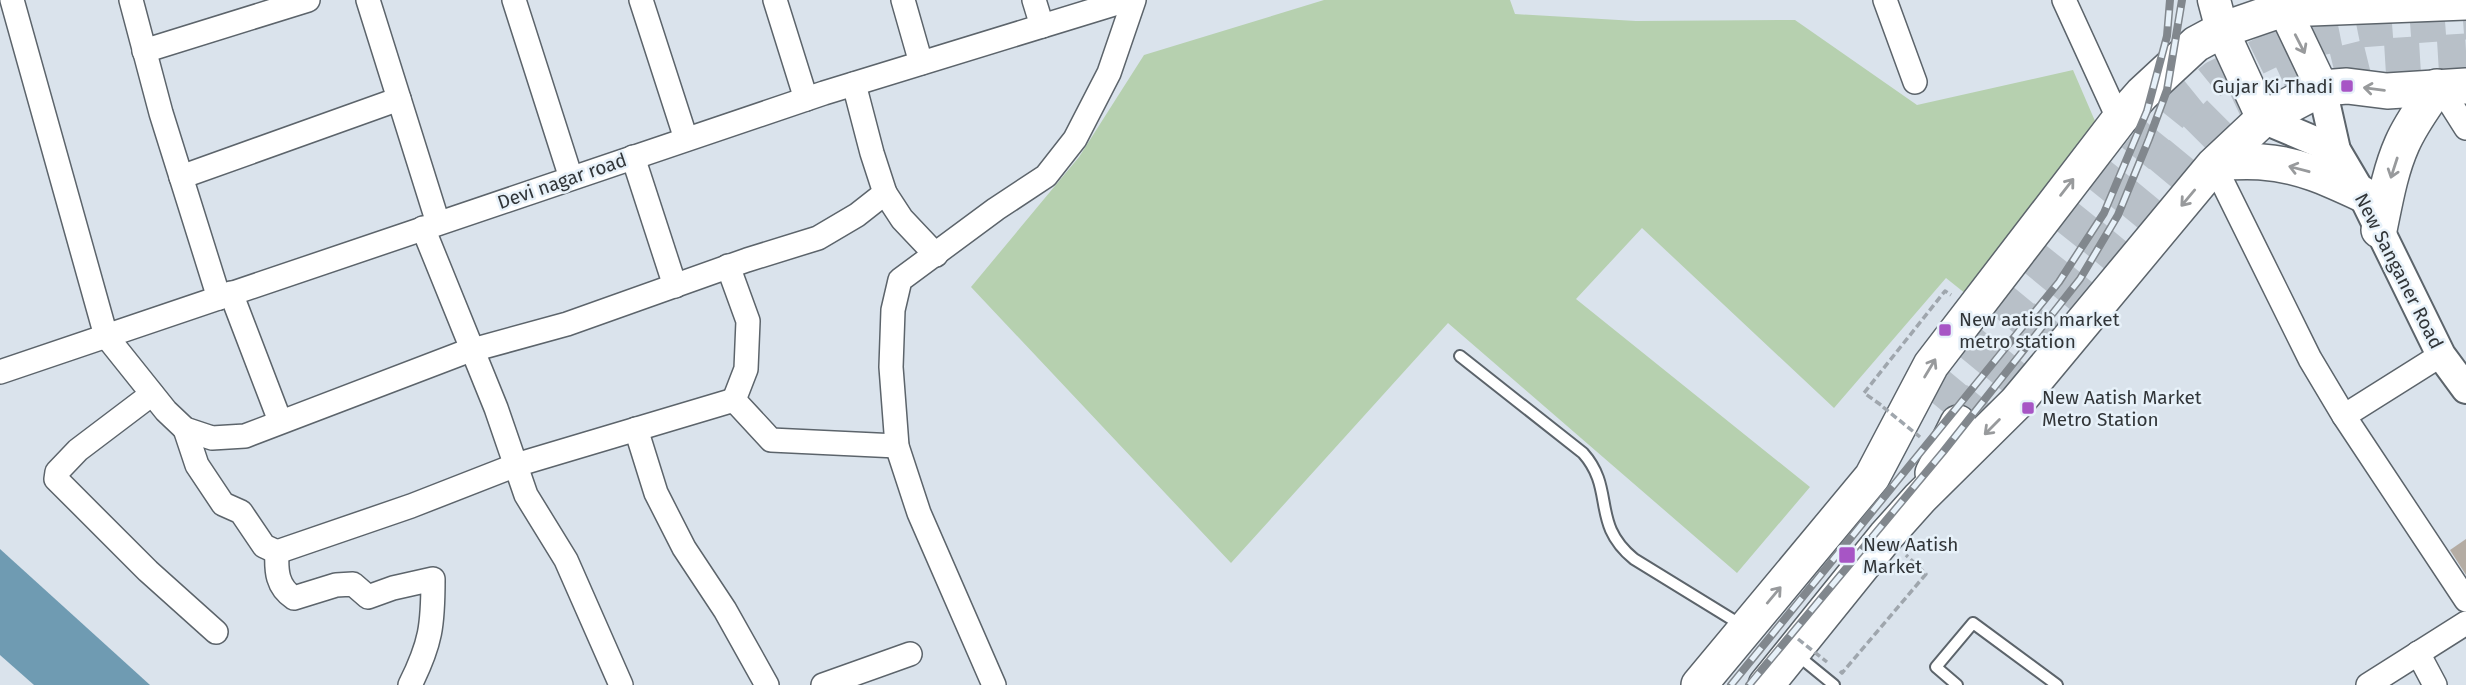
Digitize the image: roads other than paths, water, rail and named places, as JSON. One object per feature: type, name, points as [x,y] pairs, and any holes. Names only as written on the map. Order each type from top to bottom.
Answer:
[{"type":"main road","points":[[1872,477],[1931,365],[2119,120],[2142,94],[2196,44],[2218,15],[2281,4],[2466,2]]},
{"type":"main road","name":"New Sanganer Road","points":[[2281,4],[2322,88]]},
{"type":"main road","points":[[2218,15],[2263,120]]},
{"type":"main road","points":[[1785,664],[1886,536],[1920,498],[2017,402],[2216,164],[2263,120],[2322,88],[2347,86],[2387,91],[2448,87]]},
{"type":"main road","points":[[2379,230],[2388,186],[2402,144],[2419,113],[2448,87]]},
{"type":"main road","points":[[2216,164],[2262,162],[2297,167],[2325,176],[2362,194]]},
{"type":"main road","points":[[1699,685],[1872,477],[1946,414],[1920,498]]},
{"type":"street","points":[[12,0],[106,336],[152,394],[185,429],[197,465],[223,504],[241,513],[264,546],[277,552],[399,510],[516,465],[734,400]]},
{"type":"street","points":[[131,0],[181,177],[225,295],[280,421]]},
{"type":"street","points":[[144,51],[308,0]]},
{"type":"street","points":[[368,0],[399,99],[430,226],[472,351],[496,408],[526,495],[566,560],[621,685]]},
{"type":"street","points":[[514,0],[571,178]]},
{"type":"street","points":[[641,0],[686,139]]},
{"type":"street","points":[[775,0],[806,99]]},
{"type":"street","points":[[903,0],[922,63]]},
{"type":"street","points":[[1034,0],[1042,26]]},
{"type":"street","name":"Devi nagar road","points":[[0,372],[806,99],[1127,0]]},
{"type":"street","points":[[993,685],[919,513],[897,446],[891,368],[892,310],[900,280],[996,209],[1046,176],[1054,167],[1075,139],[1109,73],[1134,0]]},
{"type":"street","points":[[1885,0],[1915,82]]},
{"type":"street","points":[[2064,0],[2119,120]]},
{"type":"street","points":[[854,84],[885,193],[902,219],[936,255]]},
{"type":"street","points":[[2448,87],[2466,128]]},
{"type":"street","name":"New Sanganer Road","points":[[2322,88],[2336,150],[2362,194],[2441,355],[2466,389]]},
{"type":"street","points":[[181,177],[399,99]]},
{"type":"street","points":[[2263,120],[2336,150]]},
{"type":"street","points":[[633,157],[675,286]]},
{"type":"street","points":[[2216,164],[2310,359],[2344,416],[2466,600]]},
{"type":"street","points":[[185,429],[212,438],[245,436],[472,351],[567,324],[728,266],[818,238],[857,215],[885,193]]},
{"type":"street","points":[[728,266],[748,321],[746,369],[734,400]]},
{"type":"street","points":[[2344,416],[2441,355]]},
{"type":"street","points":[[152,394],[78,450],[57,472],[56,480],[148,571],[216,632]]},
{"type":"street","points":[[734,400],[771,440],[897,446]]},
{"type":"street","points":[[636,429],[656,494],[684,548],[767,685]]},
{"type":"street","points":[[277,552],[276,573],[286,593],[294,598],[311,591],[344,584],[353,584],[368,597],[433,579],[433,620],[425,656],[410,685]]},
{"type":"street","points":[[2368,685],[2466,622]]},
{"type":"street","points":[[2418,653],[2435,685]]},
{"type":"street","points":[[823,685],[910,654]]},
{"type":"lane","points":[[1460,356],[1583,453],[1596,467],[1610,533],[1621,549],[1746,628]]},
{"type":"lane","points":[[1957,685],[1936,667],[1973,623],[2057,685]]},
{"type":"lane","points":[[1785,664],[1834,685]]},
{"type":"water","points":[[0,549],[150,685],[34,685],[0,655]]},
{"type":"tunnel","points":[[1935,405],[2172,113],[2215,78],[2280,46],[2359,30],[2466,22]]},
{"type":"tunnel","points":[[1958,423],[2193,139],[2225,107],[2291,76],[2368,57],[2466,51]]},
{"type":"railway","points":[[1731,685],[2059,282],[2104,213],[2147,111],[2167,36],[2170,0]]},
{"type":"railway","points":[[1749,685],[1943,452],[2080,279],[2118,215],[2167,90],[2182,0]]},
{"type":"place","name":"Gujar Ki Thadi","points":[[2347,86]]},
{"type":"place","name":"New aatish market metro station","points":[[1945,330]]},
{"type":"place","name":"New Aatish Market Metro Station","points":[[2028,408]]},
{"type":"place","name":"New Aatish Market","points":[[1847,555]]}]
